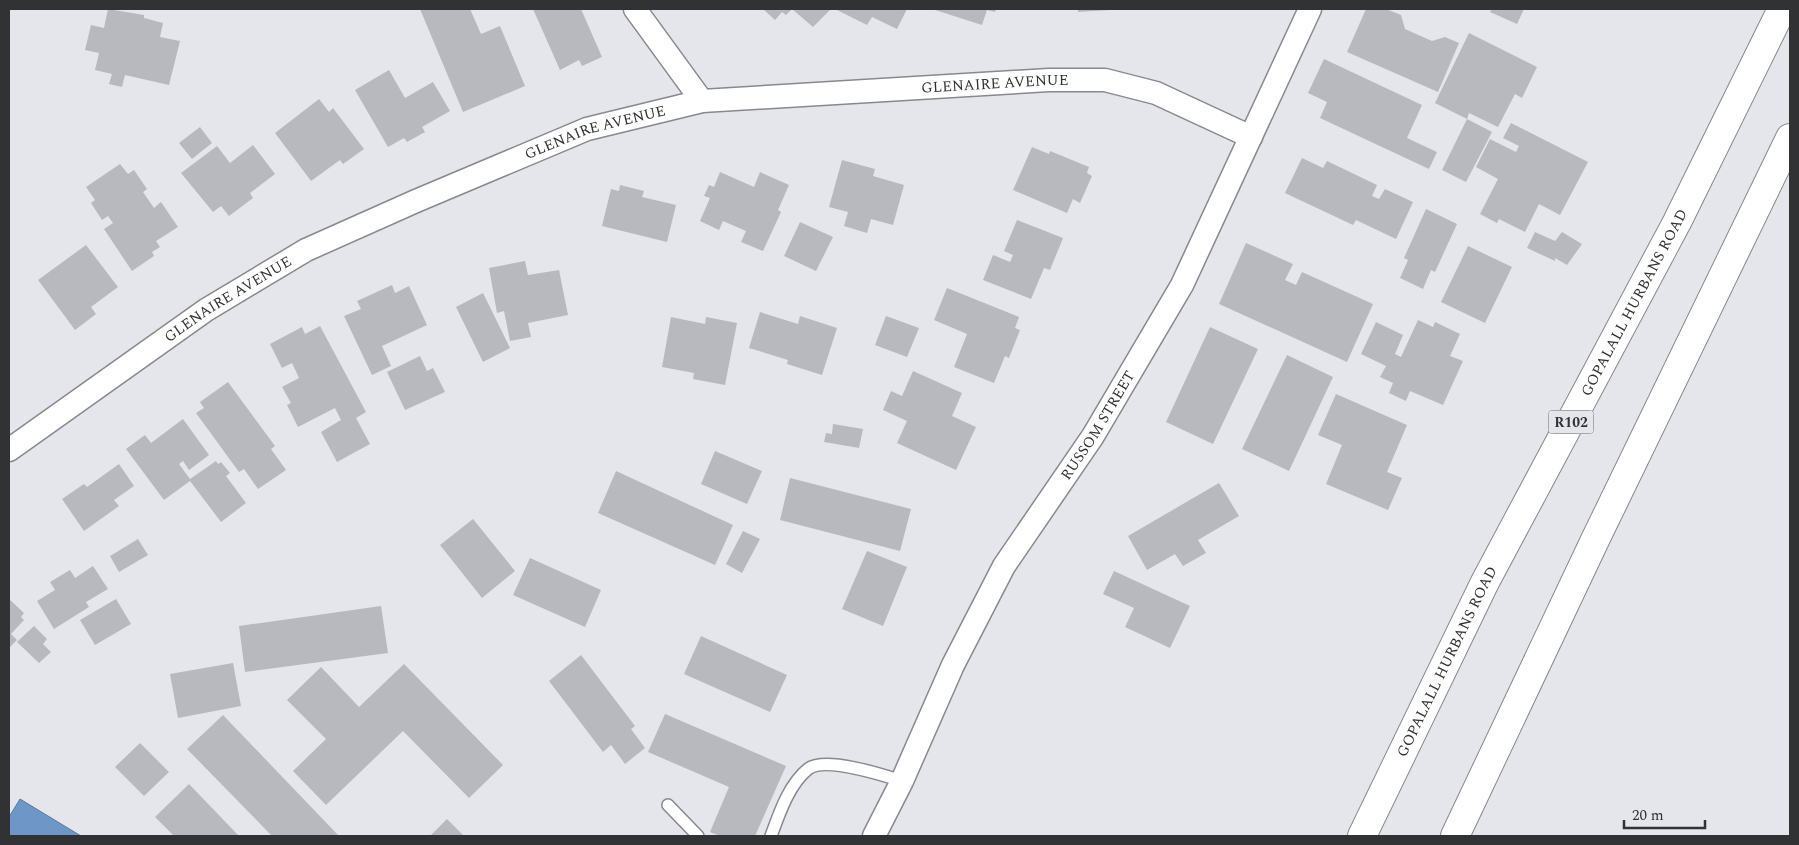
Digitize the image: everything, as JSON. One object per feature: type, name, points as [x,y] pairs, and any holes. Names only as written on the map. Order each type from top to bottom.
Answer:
[{"type":"main road","name":"GOPALALL HURBANS ROAD","points":[[1362,836],[1485,582],[1678,222],[1782,9]]},
{"type":"main road","points":[[1455,836],[1603,523],[1790,138]]},
{"type":"street","points":[[635,9],[702,101]]},
{"type":"street","name":"RUSSOM STREET","points":[[874,836],[902,781],[953,665],[1004,566],[1093,436],[1182,285],[1310,9]]},
{"type":"street","name":"GLENAIRE AVENUE","points":[[9,450],[206,310],[306,250],[416,201],[587,129],[702,101],[1049,80],[1105,80],[1156,93],[1251,136]]},
{"type":"lane","points":[[771,836],[776,821],[794,785],[809,768],[832,764],[856,768],[902,781]]},
{"type":"lane","points":[[668,805],[698,836]]},
{"type":"water","points":[[20,799],[81,836],[9,836],[9,817]]},
{"type":"building","points":[[108,9],[144,15],[144,18],[163,23],[160,37],[180,41],[169,85],[125,75],[122,87],[109,84],[112,74],[95,70],[99,53],[85,50],[91,25],[104,28]]},
{"type":"building","points":[[420,9],[470,9],[481,34],[500,26],[525,86],[463,112]]},
{"type":"building","points":[[533,9],[581,9],[602,57],[582,66],[579,60],[560,70]]},
{"type":"building","points":[[763,9],[792,9],[786,15],[782,12],[775,20]]},
{"type":"building","points":[[792,9],[831,9],[813,27]]},
{"type":"building","points":[[838,9],[907,9],[897,29],[872,17],[867,25]]},
{"type":"building","points":[[932,9],[996,9],[995,12],[987,10],[982,25]]},
{"type":"building","points":[[1078,9],[1110,9],[1110,10],[1078,12]]},
{"type":"building","points":[[1366,9],[1386,9],[1401,15],[1405,29],[1432,41],[1445,37],[1459,43],[1438,92],[1347,52]]},
{"type":"building","points":[[1492,9],[1524,9],[1517,24],[1490,12]]},
{"type":"building","points":[[1469,33],[1537,67],[1522,98],[1515,94],[1498,127],[1469,113],[1467,119],[1435,103]]},
{"type":"building","points":[[1324,59],[1422,105],[1407,138],[1437,152],[1429,169],[1320,118],[1327,102],[1308,93]]},
{"type":"building","points":[[389,70],[405,98],[433,82],[450,111],[422,127],[425,132],[407,142],[404,138],[388,147],[355,90]]},
{"type":"building","points":[[319,99],[329,112],[333,108],[364,149],[343,164],[340,160],[311,181],[275,133]]},
{"type":"building","points":[[1467,119],[1492,132],[1466,182],[1442,170]]},
{"type":"building","points":[[1511,123],[1588,162],[1560,215],[1539,204],[1525,232],[1499,219],[1497,223],[1480,214],[1498,179],[1476,167],[1490,139],[1516,152],[1519,146],[1503,138]]},
{"type":"building","points":[[200,127],[212,143],[192,159],[179,143]]},
{"type":"building","points":[[253,145],[275,174],[250,193],[253,198],[229,216],[221,206],[213,212],[181,173],[217,146],[230,163]]},
{"type":"building","points":[[1032,147],[1049,154],[1050,151],[1089,167],[1087,173],[1092,176],[1080,203],[1073,199],[1067,213],[1013,190]]},
{"type":"building","points":[[1302,158],[1323,168],[1327,161],[1377,185],[1372,196],[1379,199],[1385,189],[1413,202],[1396,239],[1356,220],[1353,225],[1285,193]]},
{"type":"building","points":[[842,160],[875,169],[873,176],[904,185],[893,225],[871,219],[867,233],[844,226],[848,212],[829,207]]},
{"type":"building","points":[[120,164],[128,174],[134,170],[147,189],[143,192],[154,208],[161,202],[178,227],[156,241],[160,247],[152,252],[154,256],[132,271],[104,229],[113,223],[108,216],[102,220],[91,203],[95,200],[86,187]]},
{"type":"building","points":[[720,172],[754,187],[760,172],[789,185],[778,210],[781,212],[763,251],[741,242],[746,231],[723,221],[719,230],[700,221],[710,198],[704,196],[709,185],[714,187]]},
{"type":"building","points":[[620,185],[644,191],[642,197],[676,205],[667,242],[602,226],[611,189],[619,191]]},
{"type":"building","points":[[1426,209],[1457,224],[1435,272],[1431,270],[1423,289],[1400,278],[1408,260],[1404,258]]},
{"type":"building","points":[[1017,220],[1063,238],[1050,270],[1044,268],[1031,299],[983,280],[993,255],[1010,262],[1013,255],[1004,251]]},
{"type":"building","points":[[800,222],[833,237],[816,271],[784,256]]},
{"type":"building","points":[[1535,232],[1555,241],[1562,232],[1582,244],[1567,265],[1555,258],[1555,261],[1527,248]]},
{"type":"building","points":[[1246,243],[1293,264],[1285,280],[1296,285],[1302,272],[1373,304],[1347,362],[1219,304]]},
{"type":"building","points":[[86,245],[118,287],[91,307],[96,314],[75,330],[38,280]]},
{"type":"building","points":[[1468,246],[1512,267],[1485,323],[1441,302]]},
{"type":"building","points":[[525,261],[528,275],[559,270],[568,315],[528,323],[531,337],[510,341],[504,311],[497,313],[489,268]]},
{"type":"building","points":[[392,285],[395,293],[409,286],[427,325],[382,346],[391,366],[372,375],[344,316],[361,309],[357,301]]},
{"type":"building","points":[[947,288],[1019,317],[1015,328],[1020,330],[1009,358],[1005,356],[994,383],[954,367],[967,334],[934,320]]},
{"type":"building","points":[[483,293],[510,348],[483,362],[456,307]]},
{"type":"building","points":[[760,312],[798,324],[800,316],[837,328],[822,375],[787,364],[788,360],[749,348]]},
{"type":"building","points":[[886,316],[919,328],[907,357],[875,345]]},
{"type":"building","points":[[671,317],[705,324],[706,317],[737,323],[725,385],[693,379],[694,373],[662,367]]},
{"type":"building","points":[[1418,320],[1433,327],[1435,322],[1460,334],[1450,356],[1463,361],[1443,405],[1410,391],[1406,401],[1389,393],[1393,383],[1380,377],[1386,366],[1361,354],[1376,322],[1403,335],[1395,354],[1401,357]]},
{"type":"building","points":[[320,326],[366,412],[356,418],[370,444],[337,462],[321,432],[341,420],[335,408],[298,427],[287,405],[291,403],[282,387],[299,378],[292,363],[282,368],[270,344],[302,327],[305,334]]},
{"type":"building","points":[[1210,327],[1258,349],[1213,444],[1166,422]]},
{"type":"building","points":[[1287,355],[1333,377],[1289,471],[1242,449]]},
{"type":"building","points":[[420,356],[427,371],[433,368],[445,392],[405,410],[387,372]]},
{"type":"building","points":[[913,371],[962,393],[952,416],[976,427],[956,470],[897,443],[907,421],[883,410],[891,391],[902,396]]},
{"type":"building","points":[[228,382],[275,446],[271,449],[286,470],[258,489],[244,469],[239,472],[196,413],[204,408],[200,402]]},
{"type":"building","points":[[1336,394],[1407,425],[1387,472],[1402,478],[1388,510],[1326,484],[1342,445],[1318,435]]},
{"type":"building","points":[[183,419],[209,455],[189,470],[183,461],[179,464],[190,479],[216,461],[218,464],[221,462],[230,473],[226,476],[246,503],[221,522],[190,481],[164,500],[126,449],[145,435],[151,443]]},
{"type":"building","points":[[833,424],[863,429],[859,448],[824,442],[826,433],[832,434]]},
{"type":"building","points":[[715,451],[762,471],[747,504],[701,484]]},
{"type":"building","points":[[119,464],[134,486],[114,500],[119,506],[84,531],[62,499],[84,484],[87,487]]},
{"type":"building","points":[[616,471],[733,525],[715,565],[598,513]]},
{"type":"building","points":[[790,478],[911,509],[900,551],[780,520]]},
{"type":"building","points":[[1219,483],[1239,516],[1198,540],[1206,553],[1183,566],[1175,554],[1147,570],[1128,536]]},
{"type":"building","points":[[473,519],[515,571],[482,598],[440,545]]},
{"type":"building","points":[[743,531],[760,539],[742,573],[726,564]]},
{"type":"building","points":[[138,539],[148,555],[119,572],[110,556]]},
{"type":"building","points":[[867,551],[907,567],[883,626],[842,609]]},
{"type":"building","points":[[530,558],[601,590],[585,627],[513,595]]},
{"type":"building","points":[[93,566],[108,589],[86,602],[89,607],[54,629],[37,601],[55,590],[50,582],[70,570],[75,578]]},
{"type":"building","points":[[1114,571],[1190,606],[1170,648],[1125,627],[1134,608],[1103,594]]},
{"type":"building","points":[[9,599],[24,613],[21,617],[24,620],[11,634],[17,640],[9,648]]},
{"type":"building","points":[[116,599],[131,624],[95,645],[80,620]]},
{"type":"building","points":[[381,606],[388,653],[245,672],[239,626]]},
{"type":"building","points":[[34,626],[47,639],[43,644],[51,652],[39,663],[17,642]]},
{"type":"building","points":[[701,636],[787,675],[770,712],[684,674]]},
{"type":"building","points":[[581,655],[635,726],[631,729],[645,748],[625,764],[611,745],[603,752],[549,681]]},
{"type":"building","points":[[233,663],[241,706],[178,718],[170,674]]},
{"type":"building","points":[[404,664],[503,765],[469,798],[403,731],[326,805],[293,771],[326,739],[287,700],[321,667],[359,707]]},
{"type":"building","points":[[665,714],[786,766],[755,836],[720,836],[710,832],[729,787],[648,752]]},
{"type":"building","points":[[223,715],[339,836],[272,836],[187,749]]},
{"type":"building","points":[[140,743],[169,772],[144,796],[115,767]]},
{"type":"building","points":[[189,784],[239,836],[174,836],[155,817]]},
{"type":"building","points":[[447,819],[464,836],[430,836]]}]
